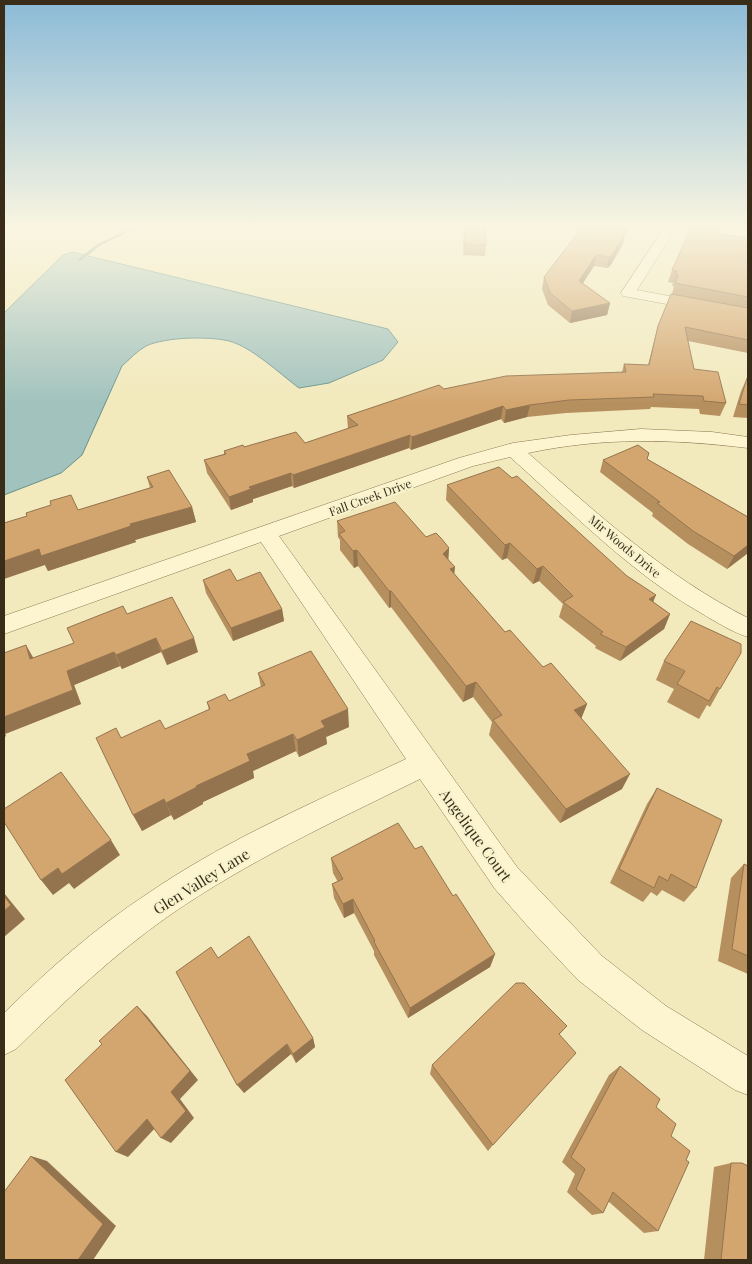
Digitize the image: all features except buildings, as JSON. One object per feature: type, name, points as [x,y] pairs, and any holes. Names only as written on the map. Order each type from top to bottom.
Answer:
[{"type":"street","points":[[632,287],[628,293],[748,315]]},
{"type":"street","name":"Fall Creek Drive","points":[[4,625],[466,462],[513,449],[606,435],[649,435],[748,443]]},
{"type":"street","name":"Mir Woods Drive","points":[[513,449],[648,566],[678,589],[748,628]]},
{"type":"street","name":"Angelique Court","points":[[266,533],[506,878],[543,920],[590,968],[654,1018],[748,1077]]},
{"type":"street","name":"Glen Valley Lane","points":[[4,1037],[34,1007],[109,942],[180,890],[247,852],[425,762]]},
{"type":"water","points":[[30,287],[216,287],[388,329],[398,342],[383,360],[329,383],[299,388],[256,355],[229,341],[210,338],[187,338],[146,346],[122,366],[82,455],[61,473],[4,495],[4,313]]}]
